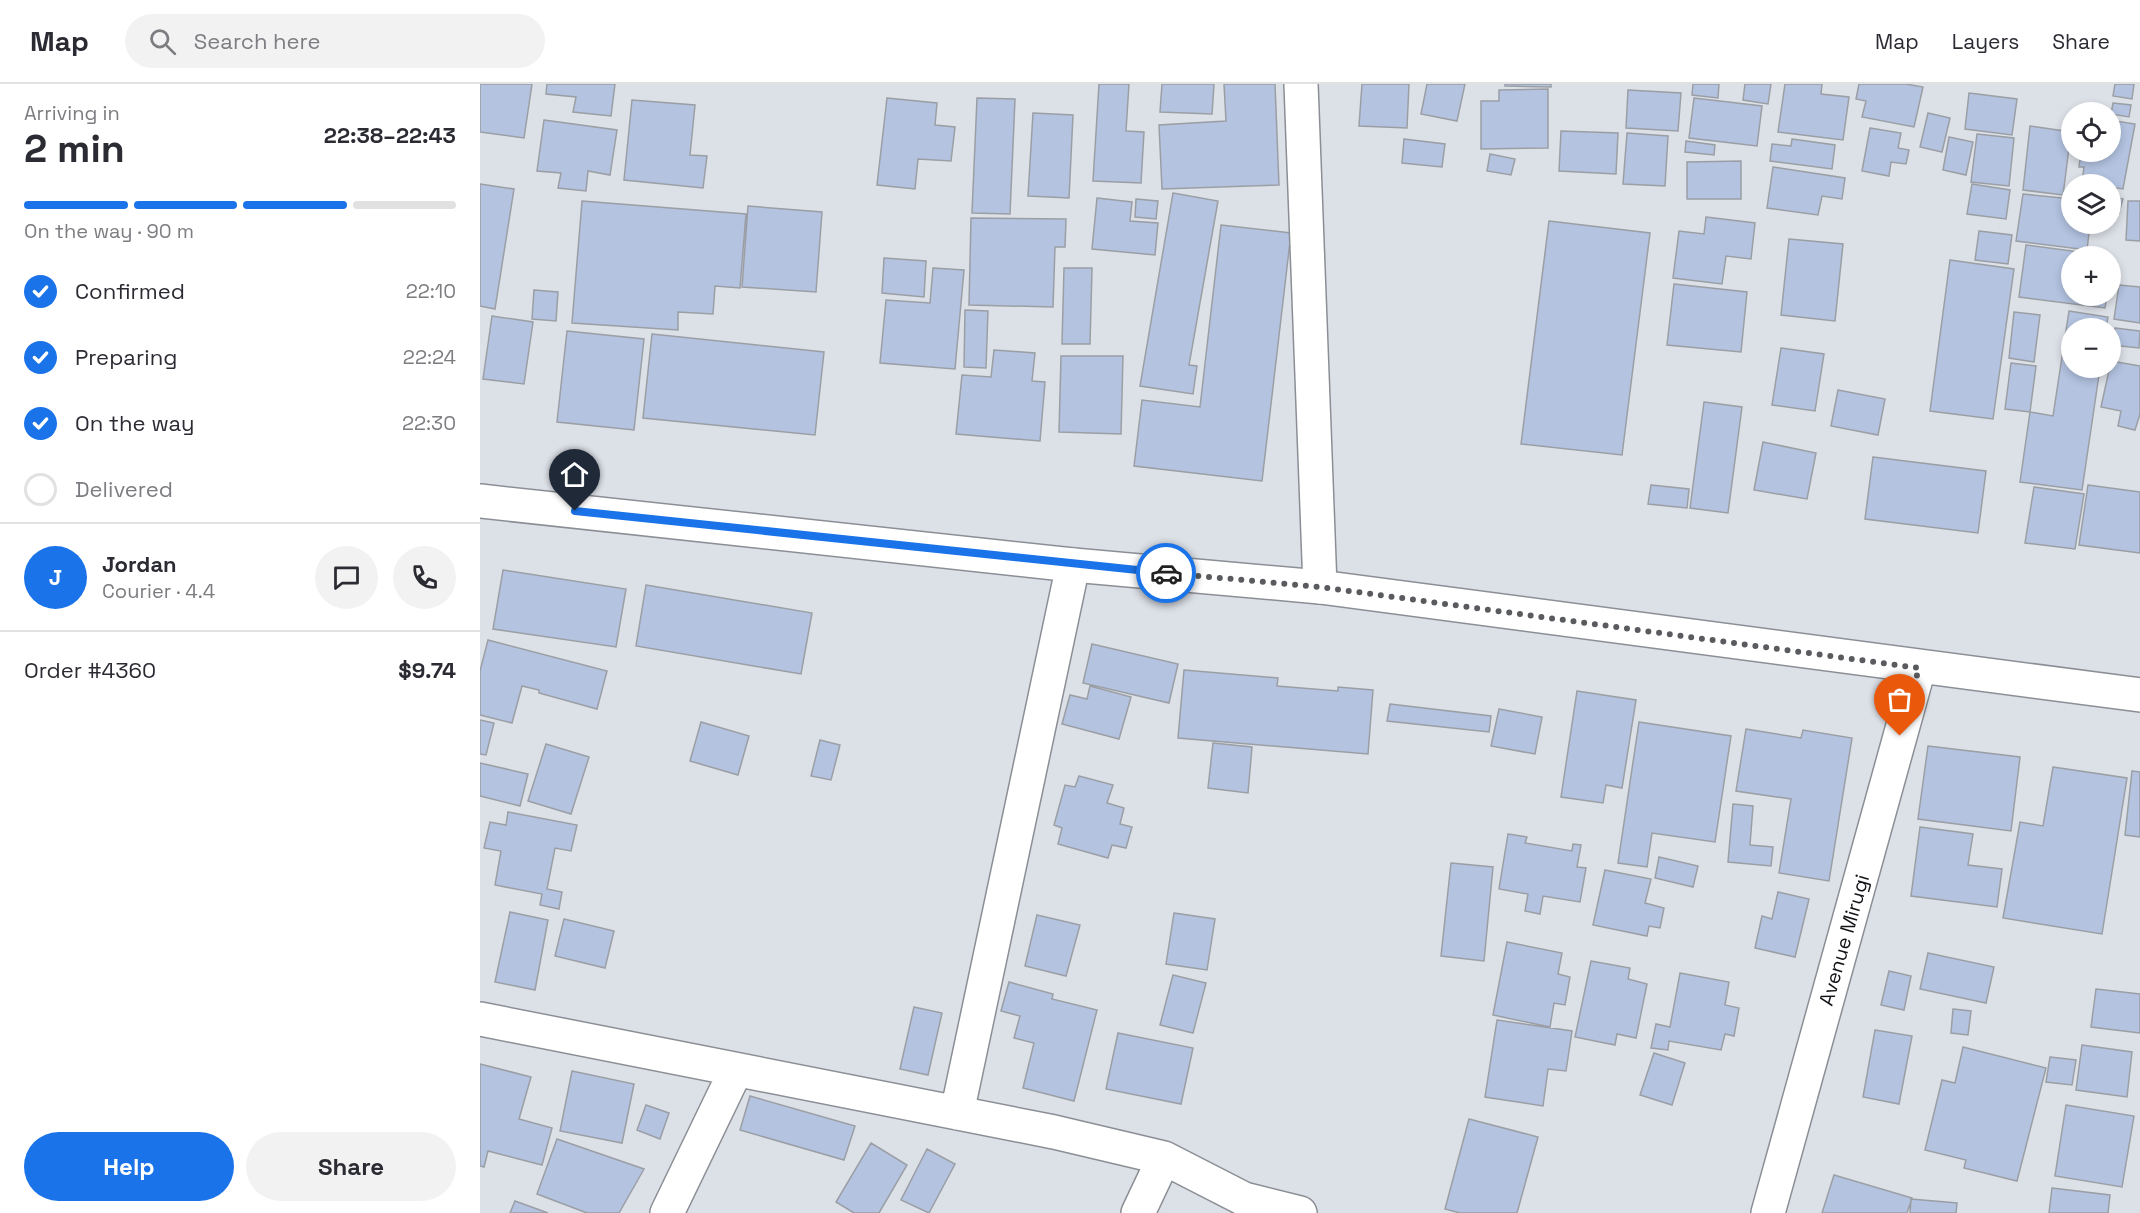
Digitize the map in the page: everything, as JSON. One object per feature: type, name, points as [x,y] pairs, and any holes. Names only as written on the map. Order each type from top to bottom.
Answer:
[{"type":"main road","points":[[1300,84],[1320,587]]},
{"type":"main road","points":[[480,501],[1073,565],[1320,587],[1919,668],[2140,695]]},
{"type":"main road","points":[[957,1113],[1073,565]]},
{"type":"main road","name":"Avenue Mirugi","points":[[1768,1213],[1919,668]]},
{"type":"main road","points":[[480,1019],[957,1113],[1164,1158],[1244,1199],[1300,1213]]},
{"type":"main road","points":[[667,1213],[736,1070]]},
{"type":"main road","points":[[1138,1213],[1164,1158]]},
{"type":"building","points":[[480,84],[532,84],[524,138],[480,132]]},
{"type":"building","points":[[547,84],[615,84],[611,116],[573,112],[576,97],[546,94]]},
{"type":"building","points":[[1099,84],[1129,84],[1126,131],[1144,132],[1141,183],[1093,181]]},
{"type":"building","points":[[1162,84],[1214,84],[1212,114],[1160,112]]},
{"type":"building","points":[[1224,84],[1275,84],[1279,185],[1162,189],[1159,125],[1226,121]]},
{"type":"building","points":[[1362,84],[1409,84],[1407,128],[1359,126]]},
{"type":"building","points":[[1427,84],[1465,84],[1457,121],[1421,114]]},
{"type":"building","points":[[1505,84],[1551,84],[1551,87],[1505,86]]},
{"type":"building","points":[[1693,84],[1719,84],[1718,98],[1692,95]]},
{"type":"building","points":[[1745,84],[1771,84],[1768,104],[1743,100]]},
{"type":"building","points":[[1785,84],[1822,84],[1821,94],[1849,97],[1843,140],[1778,132]]},
{"type":"building","points":[[1859,84],[1906,84],[1923,87],[1914,127],[1862,117],[1866,101],[1856,99]]},
{"type":"building","points":[[2115,84],[2134,84],[2132,99],[2113,96]]},
{"type":"building","points":[[1548,89],[1548,148],[1481,149],[1481,101],[1499,101],[1499,90]]},
{"type":"building","points":[[1628,90],[1681,93],[1678,131],[1626,128]]},
{"type":"building","points":[[1969,93],[2017,99],[2012,135],[1965,129]]},
{"type":"building","points":[[887,98],[937,103],[935,125],[955,127],[951,161],[918,159],[915,189],[877,185]]},
{"type":"building","points":[[977,98],[1015,99],[1010,214],[972,213]]},
{"type":"building","points":[[1694,98],[1762,106],[1757,146],[1689,138]]},
{"type":"building","points":[[632,100],[695,105],[690,155],[707,156],[703,188],[624,180]]},
{"type":"building","points":[[2121,104],[2131,105],[2129,117],[2121,116]]},
{"type":"building","points":[[1033,113],[1073,115],[1069,198],[1028,196]]},
{"type":"building","points":[[1928,113],[1950,118],[1942,152],[1920,147]]},
{"type":"building","points":[[544,120],[617,130],[610,175],[588,171],[586,191],[558,188],[561,173],[537,171]]},
{"type":"building","points":[[2121,122],[2135,124],[2123,189],[2121,189],[2121,174],[2083,174],[2084,167],[2079,167],[2080,162],[2121,162]]},
{"type":"building","points":[[2030,126],[2061,131],[2061,162],[2067,162],[2066,174],[2061,174],[2061,195],[2023,190]]},
{"type":"building","points":[[1870,128],[1901,133],[1898,148],[1909,150],[1906,164],[1891,162],[1889,176],[1862,171]]},
{"type":"building","points":[[1561,131],[1618,133],[1616,174],[1559,171]]},
{"type":"building","points":[[1627,133],[1668,136],[1665,186],[1623,184]]},
{"type":"building","points":[[1977,134],[2014,138],[2009,186],[1971,182]]},
{"type":"building","points":[[1949,137],[1973,142],[1966,175],[1943,170]]},
{"type":"building","points":[[1404,139],[1445,144],[1442,167],[1402,163]]},
{"type":"building","points":[[1792,139],[1835,145],[1832,169],[1770,161],[1772,144],[1791,146]]},
{"type":"building","points":[[1686,141],[1715,145],[1714,155],[1685,152]]},
{"type":"building","points":[[1490,154],[1515,159],[1511,175],[1487,171]]},
{"type":"building","points":[[1741,161],[1741,199],[1687,199],[1687,162]]},
{"type":"building","points":[[1773,167],[1845,178],[1842,199],[1822,196],[1818,215],[1767,208]]},
{"type":"building","points":[[480,184],[514,189],[495,309],[480,306]]},
{"type":"building","points":[[1972,184],[2010,190],[2006,219],[1967,214]]},
{"type":"building","points":[[1173,193],[1218,201],[1189,365],[1197,366],[1193,394],[1140,386]]},
{"type":"building","points":[[2023,194],[2061,198],[2061,234],[2089,234],[2087,246],[2061,247],[2016,241]]},
{"type":"building","points":[[1097,198],[1132,202],[1130,221],[1158,223],[1155,255],[1092,249]]},
{"type":"building","points":[[1136,199],[1158,201],[1156,219],[1135,217]]},
{"type":"building","points":[[582,201],[746,214],[740,288],[715,286],[713,314],[678,312],[678,330],[572,323]]},
{"type":"building","points":[[2128,201],[2140,201],[2140,241],[2126,240]]},
{"type":"building","points":[[748,206],[822,212],[816,292],[742,287]]},
{"type":"building","points":[[1706,217],[1755,223],[1751,259],[1726,256],[1722,284],[1673,278],[1679,231],[1704,234]]},
{"type":"building","points":[[971,218],[1066,219],[1065,247],[1055,247],[1053,307],[969,305]]},
{"type":"building","points":[[1549,221],[1650,233],[1622,455],[1521,444]]},
{"type":"building","points":[[1221,225],[1291,233],[1262,481],[1134,466],[1142,400],[1200,407]]},
{"type":"building","points":[[1979,231],[2012,235],[2008,264],[1975,260]]},
{"type":"building","points":[[1789,239],[1843,244],[1835,321],[1781,315]]},
{"type":"building","points":[[2026,245],[2061,250],[2061,302],[2019,297]]},
{"type":"building","points":[[884,258],[926,261],[924,297],[882,293]]},
{"type":"building","points":[[1950,260],[2014,269],[1993,419],[1930,411]]},
{"type":"building","points":[[933,268],[964,270],[955,369],[880,363],[886,300],[930,303]]},
{"type":"building","points":[[1064,268],[1092,268],[1090,344],[1062,344]]},
{"type":"building","points":[[1674,284],[1747,292],[1741,352],[1667,345]]},
{"type":"building","points":[[2121,285],[2140,287],[2140,323],[2114,318],[2116,306],[2121,306]]},
{"type":"building","points":[[534,290],[558,292],[556,321],[532,319]]},
{"type":"building","points":[[965,310],[988,311],[986,368],[964,367]]},
{"type":"building","points":[[2069,311],[2108,317],[2108,318],[2068,318]]},
{"type":"building","points":[[2014,312],[2040,315],[2034,362],[2009,358]]},
{"type":"building","points":[[492,316],[533,322],[524,384],[483,379]]},
{"type":"building","points":[[2121,329],[2140,331],[2139,348],[2121,346]]},
{"type":"building","points":[[567,331],[644,339],[634,430],[557,422]]},
{"type":"building","points":[[652,334],[824,352],[815,435],[643,418]]},
{"type":"building","points":[[1781,348],[1824,354],[1815,411],[1772,405]]},
{"type":"building","points":[[994,350],[1035,353],[1032,381],[1045,382],[1040,441],[956,434],[962,375],[991,377]]},
{"type":"building","points":[[1061,356],[1123,356],[1121,434],[1059,432]]},
{"type":"building","points":[[2011,363],[2036,366],[2030,412],[2005,409]]},
{"type":"building","points":[[2121,363],[2140,366],[2140,414],[2135,430],[2118,426],[2121,411],[2101,407],[2107,378],[2121,378]]},
{"type":"building","points":[[2061,364],[2061,378],[2099,378],[2082,490],[2020,482],[2030,412],[2053,416]]},
{"type":"building","points":[[1838,390],[1885,399],[1878,435],[1831,426]]},
{"type":"building","points":[[1704,402],[1742,407],[1728,513],[1690,508]]},
{"type":"building","points":[[1763,442],[1816,453],[1807,499],[1754,490]]},
{"type":"building","points":[[1873,457],[1986,471],[1978,533],[1865,519]]},
{"type":"building","points":[[1651,485],[1689,489],[1687,508],[1648,504]]},
{"type":"building","points":[[2088,485],[2140,492],[2140,553],[2079,545]]},
{"type":"building","points":[[2034,487],[2084,494],[2075,549],[2025,543]]},
{"type":"building","points":[[503,570],[626,589],[616,647],[493,629]]},
{"type":"building","points":[[646,585],[812,613],[801,674],[636,646]]},
{"type":"building","points":[[488,640],[607,671],[597,709],[522,686],[512,723],[480,715],[480,671]]},
{"type":"building","points":[[1092,644],[1178,664],[1169,703],[1083,683]]},
{"type":"building","points":[[1184,670],[1278,678],[1277,686],[1338,691],[1338,687],[1373,690],[1368,754],[1178,738]]},
{"type":"building","points":[[1090,686],[1131,697],[1119,739],[1062,724],[1070,695],[1087,699]]},
{"type":"building","points":[[1577,691],[1636,700],[1622,788],[1606,785],[1603,803],[1561,797]]},
{"type":"building","points":[[1390,704],[1491,716],[1489,732],[1387,721]]},
{"type":"building","points":[[1499,709],[1542,717],[1535,754],[1491,746]]},
{"type":"building","points":[[480,720],[494,723],[486,755],[480,754]]},
{"type":"building","points":[[701,722],[749,736],[738,775],[690,761]]},
{"type":"building","points":[[1639,722],[1731,736],[1715,842],[1652,833],[1647,867],[1618,863]]},
{"type":"building","points":[[1746,729],[1801,738],[1803,730],[1852,738],[1829,881],[1779,873],[1791,799],[1736,791]]},
{"type":"building","points":[[820,740],[840,745],[831,780],[811,776]]},
{"type":"building","points":[[1213,743],[1252,747],[1248,793],[1208,788]]},
{"type":"building","points":[[546,744],[589,757],[571,814],[528,801]]},
{"type":"building","points":[[1928,746],[2020,757],[2011,831],[1918,819]]},
{"type":"building","points":[[480,763],[528,774],[520,806],[480,796]]},
{"type":"building","points":[[2053,767],[2127,778],[2102,934],[2003,918],[2020,822],[2043,826]]},
{"type":"building","points":[[2132,771],[2140,772],[2140,837],[2125,835]]},
{"type":"building","points":[[1079,776],[1113,785],[1107,803],[1124,808],[1120,824],[1132,827],[1126,848],[1112,845],[1108,858],[1058,844],[1062,828],[1054,825],[1065,785],[1075,787]]},
{"type":"building","points":[[1733,804],[1753,806],[1750,845],[1773,847],[1771,866],[1728,862]]},
{"type":"building","points":[[508,812],[577,825],[571,851],[555,848],[547,889],[562,892],[559,909],[540,905],[542,894],[495,885],[501,851],[484,848],[490,822],[506,825]]},
{"type":"building","points":[[1920,827],[1973,834],[1968,865],[2002,869],[1997,907],[1911,896]]},
{"type":"building","points":[[1508,834],[1527,837],[1525,843],[1572,851],[1573,844],[1581,845],[1577,867],[1586,868],[1580,902],[1543,896],[1540,914],[1525,911],[1528,894],[1499,889]]},
{"type":"building","points":[[1659,857],[1698,866],[1693,887],[1655,878]]},
{"type":"building","points":[[1451,863],[1493,867],[1484,961],[1441,956]]},
{"type":"building","points":[[1605,870],[1651,879],[1645,903],[1664,908],[1660,928],[1649,926],[1647,936],[1593,925]]},
{"type":"building","points":[[1778,892],[1809,899],[1795,957],[1755,948],[1762,916],[1772,919]]},
{"type":"building","points":[[510,912],[548,920],[535,990],[495,982]]},
{"type":"building","points":[[1174,913],[1215,919],[1207,970],[1166,964]]},
{"type":"building","points":[[1037,915],[1080,925],[1066,976],[1025,966]]},
{"type":"building","points":[[564,919],[614,931],[605,968],[555,956]]},
{"type":"building","points":[[1507,942],[1562,953],[1558,974],[1570,977],[1565,1005],[1554,1003],[1550,1027],[1493,1015]]},
{"type":"building","points":[[1928,953],[1994,967],[1986,1003],[1920,989]]},
{"type":"building","points":[[1591,961],[1630,968],[1628,979],[1647,984],[1636,1038],[1617,1034],[1615,1045],[1575,1037]]},
{"type":"building","points":[[1889,971],[1911,976],[1904,1010],[1881,1005]]},
{"type":"building","points":[[1680,973],[1729,982],[1725,1005],[1739,1008],[1734,1036],[1725,1034],[1721,1050],[1669,1041],[1668,1050],[1651,1048],[1656,1024],[1670,1027]]},
{"type":"building","points":[[1173,975],[1206,983],[1193,1033],[1160,1025]]},
{"type":"building","points":[[1009,982],[1053,994],[1052,999],[1097,1010],[1074,1101],[1023,1088],[1034,1043],[1014,1038],[1020,1016],[1001,1011]]},
{"type":"building","points":[[2096,989],[2140,994],[2140,1033],[2091,1027]]},
{"type":"building","points":[[914,1007],[942,1013],[928,1075],[900,1069]]},
{"type":"building","points":[[1953,1009],[1971,1011],[1968,1035],[1951,1033]]},
{"type":"building","points":[[1497,1020],[1572,1031],[1566,1071],[1548,1069],[1543,1106],[1485,1097]]},
{"type":"building","points":[[1875,1030],[1912,1036],[1899,1104],[1863,1097]]},
{"type":"building","points":[[1118,1033],[1193,1048],[1181,1104],[1106,1089]]},
{"type":"building","points":[[2082,1045],[2132,1052],[2127,1097],[2076,1090]]},
{"type":"building","points":[[1963,1047],[2046,1068],[2017,1181],[1964,1168],[1966,1160],[1925,1150],[1942,1080],[1955,1083]]},
{"type":"building","points":[[1654,1053],[1685,1063],[1672,1105],[1640,1095]]},
{"type":"building","points":[[2050,1057],[2076,1060],[2072,1085],[2046,1082]]},
{"type":"building","points":[[480,1064],[531,1077],[519,1119],[552,1128],[542,1165],[488,1151],[484,1167],[480,1166]]},
{"type":"building","points":[[572,1071],[634,1084],[622,1143],[560,1131]]},
{"type":"building","points":[[750,1096],[855,1126],[844,1160],[740,1130]]},
{"type":"building","points":[[646,1105],[669,1113],[660,1139],[637,1130]]},
{"type":"building","points":[[2066,1105],[2134,1116],[2122,1187],[2055,1176]]},
{"type":"building","points":[[1469,1119],[1538,1137],[1517,1213],[1460,1213],[1445,1209]]},
{"type":"building","points":[[557,1139],[644,1169],[619,1213],[587,1213],[537,1194]]},
{"type":"building","points":[[871,1143],[907,1165],[879,1213],[854,1213],[836,1202]]},
{"type":"building","points":[[927,1149],[955,1164],[929,1213],[901,1200]]},
{"type":"building","points":[[1834,1175],[1912,1198],[1907,1213],[1822,1213]]},
{"type":"building","points":[[2052,1188],[2110,1195],[2108,1213],[2049,1213]]},
{"type":"building","points":[[1911,1199],[1957,1203],[1956,1213],[1910,1213]]},
{"type":"building","points":[[515,1201],[548,1213],[510,1213]]},
{"type":"way so far","points":[[1166,573],[1320,587],[1919,668],[1900,736]]},
{"type":"route","points":[[575,511],[1166,573]]}]
